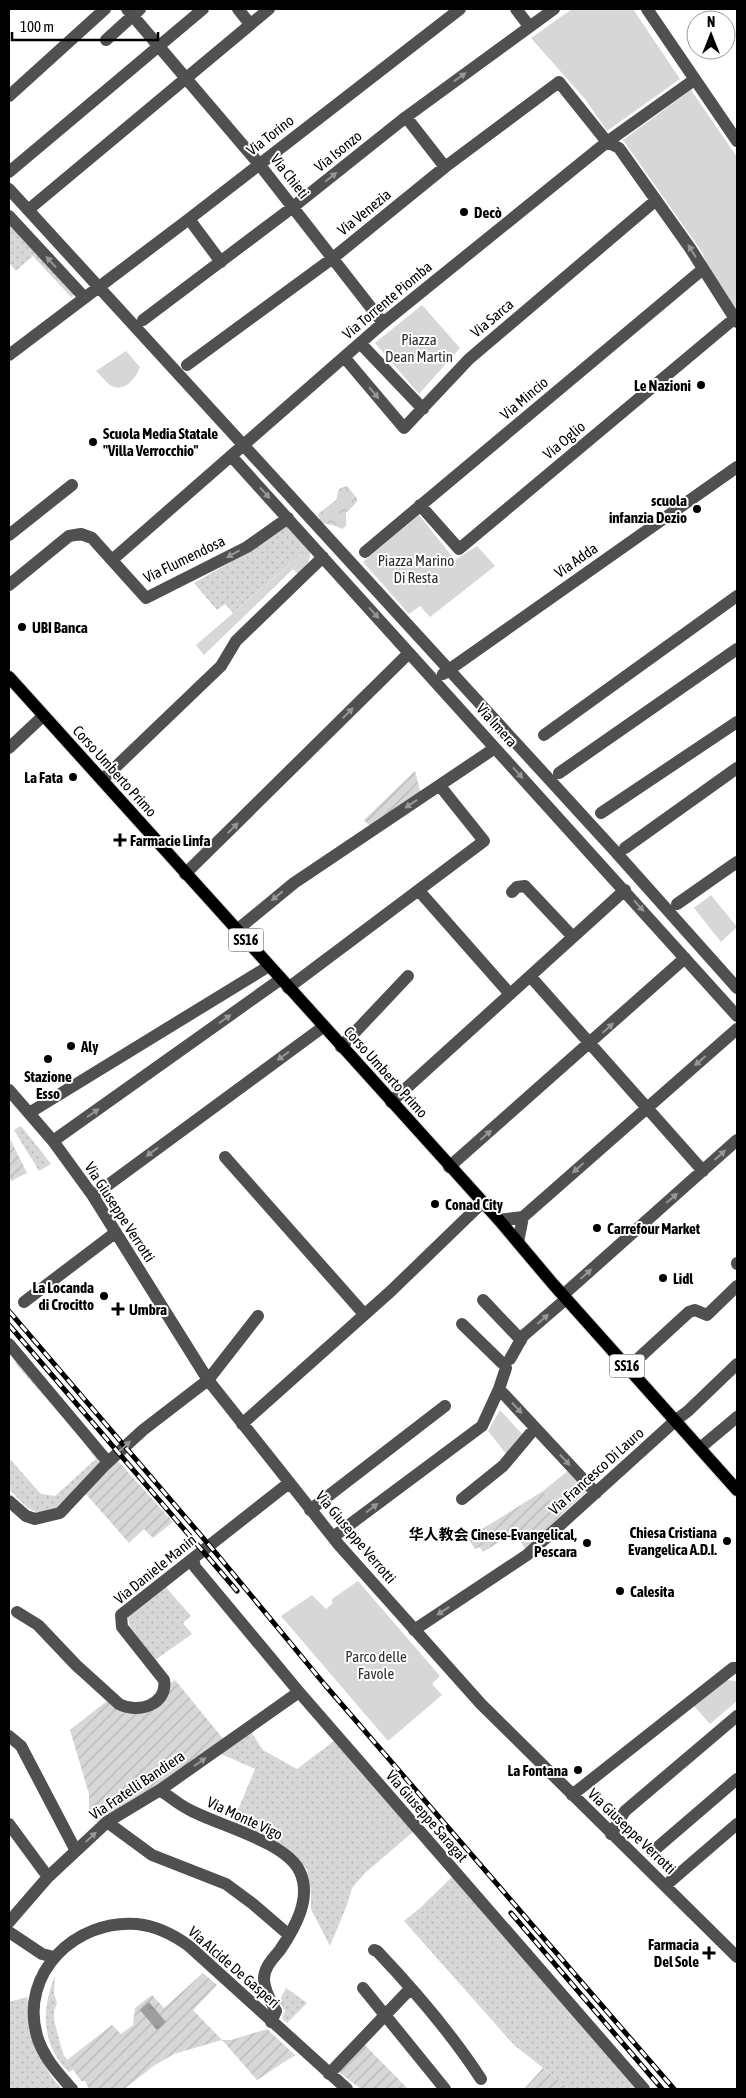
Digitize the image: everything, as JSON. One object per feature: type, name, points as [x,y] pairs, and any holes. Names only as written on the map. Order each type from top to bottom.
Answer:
[{"type":"main road","name":"Corso Umberto Primo","points":[[9,677],[518,1242],[737,1490]]},
{"type":"street","points":[[9,96],[105,9]]},
{"type":"street","points":[[9,172],[203,9]]},
{"type":"street","points":[[238,9],[250,24]]},
{"type":"street","points":[[28,210],[185,77],[269,9]]},
{"type":"street","name":"Via Torino","points":[[9,355],[460,9]]},
{"type":"street","points":[[516,9],[529,26]]},
{"type":"street","name":"Via Isonzo","points":[[143,320],[293,207],[406,117],[554,9]]},
{"type":"street","points":[[647,9],[737,141]]},
{"type":"street","points":[[106,40],[133,11]]},
{"type":"street","name":"Via Chieti","points":[[133,11],[158,46],[259,164],[383,323]]},
{"type":"street","name":"Via Torrente Piomba","points":[[112,560],[383,323],[607,142],[694,80]]},
{"type":"street","name":"Via Venezia","points":[[187,365],[333,258],[445,167],[559,82],[607,142]]},
{"type":"street","points":[[406,117],[445,167]]},
{"type":"street","points":[[607,142],[618,148],[690,248],[736,320]]},
{"type":"street","points":[[9,189],[613,848],[737,988]]},
{"type":"street","name":"Via Sarca","points":[[344,357],[404,428],[469,359],[655,201]]},
{"type":"street","points":[[9,216],[84,298]]},
{"type":"street","points":[[188,219],[221,262]]},
{"type":"street","name":"Via Mincio","points":[[366,552],[703,269]]},
{"type":"street","name":"Via Oglio","points":[[420,505],[459,550],[736,320]]},
{"type":"street","points":[[360,343],[423,409]]},
{"type":"street","name":"Via Imera","points":[[232,457],[737,1016]]},
{"type":"street","name":"Via Adda","points":[[435,681],[737,467]]},
{"type":"street","points":[[9,535],[72,485]]},
{"type":"street","name":"Via Flumendosa","points":[[9,585],[69,536],[75,534],[87,535],[92,538],[146,598],[247,546],[288,518]]},
{"type":"street","points":[[102,780],[221,666],[236,641],[323,557]]},
{"type":"street","points":[[544,735],[737,596]]},
{"type":"street","points":[[559,773],[737,649]]},
{"type":"street","points":[[185,874],[409,653]]},
{"type":"street","points":[[9,748],[43,716]]},
{"type":"street","points":[[601,813],[737,722]]},
{"type":"street","points":[[237,930],[294,882],[495,748]]},
{"type":"street","points":[[625,848],[737,768]]},
{"type":"street","points":[[53,1141],[284,983],[484,841],[440,786]]},
{"type":"street","points":[[678,904],[737,862]]},
{"type":"street","points":[[512,892],[517,887],[524,886],[574,937]]},
{"type":"street","points":[[391,1102],[625,890]]},
{"type":"street","points":[[420,892],[510,994]]},
{"type":"street","points":[[449,1167],[685,958]]},
{"type":"street","points":[[29,1112],[269,966]]},
{"type":"street","points":[[341,1047],[408,976]]},
{"type":"street","points":[[530,976],[703,1170]]},
{"type":"street","points":[[93,1196],[323,1027]]},
{"type":"street","points":[[498,1220],[523,1217],[737,1029]]},
{"type":"street","name":"Via Giuseppe Verrotti","points":[[9,1090],[53,1141],[93,1196],[208,1380],[310,1510],[481,1704],[737,1957]]},
{"type":"street","points":[[333,1537],[482,1426],[499,1389],[506,1363],[521,1340],[565,1297],[737,1140]]},
{"type":"street","points":[[225,1158],[364,1314]]},
{"type":"street","points":[[242,1424],[414,1269],[482,1203]]},
{"type":"street","points":[[518,1242],[523,1217]]},
{"type":"street","points":[[24,1302],[115,1233]]},
{"type":"street","points":[[629,1367],[689,1312],[695,1310],[706,1315],[737,1286]]},
{"type":"street","points":[[483,1300],[521,1340]]},
{"type":"street","points":[[9,1501],[26,1516],[35,1519],[60,1513],[108,1462],[143,1430],[208,1380],[258,1316]]},
{"type":"street","points":[[462,1324],[506,1363]]},
{"type":"street","points":[[9,1344],[108,1462]]},
{"type":"street","name":"Via Francesco Di Lauro","points":[[414,1630],[527,1555],[688,1411],[737,1364]]},
{"type":"street","points":[[499,1389],[596,1493]]},
{"type":"street","points":[[310,1510],[445,1406]]},
{"type":"street","points":[[700,1448],[737,1416]]},
{"type":"street","points":[[462,1498],[503,1466],[535,1428]]},
{"type":"street","name":"Via Daniele Manin","points":[[17,1612],[38,1625],[112,1699],[126,1708],[142,1708],[154,1703],[162,1696],[165,1686],[164,1680],[122,1627],[121,1616],[289,1483]]},
{"type":"street","name":"Via Giuseppe Saragat","points":[[193,1559],[195,1567],[299,1692],[644,2089]]},
{"type":"street","points":[[572,1795],[733,1668],[737,1668]]},
{"type":"street","name":"Via Fratelli Bandiera","points":[[9,1922],[48,1877],[107,1822],[160,1790],[299,1692]]},
{"type":"street","points":[[611,1834],[625,1811],[737,1716]]},
{"type":"street","points":[[9,1736],[21,1746],[76,1850]]},
{"type":"street","points":[[652,1852],[737,1779]]},
{"type":"street","name":"Via Monte Vigo","points":[[160,1790],[188,1809],[274,1847],[300,1871],[304,1890],[301,1908],[289,1935],[265,1972],[264,1986],[276,2011],[271,2022]]},
{"type":"street","points":[[597,1820],[625,1811]]},
{"type":"street","points":[[107,1822],[137,1846],[152,1855],[226,1884],[254,1904],[289,1935]]},
{"type":"street","points":[[9,1824],[48,1877]]},
{"type":"street","points":[[665,1886],[737,1824]]},
{"type":"street","name":"Via Alcide De Gasperi","points":[[72,2089],[53,2068],[36,2036],[34,2009],[38,1983],[54,1956],[80,1937],[102,1928],[136,1924],[158,1929],[189,1946],[347,2089]]},
{"type":"street","points":[[9,1932],[42,1954],[54,1956]]},
{"type":"street","points":[[374,1950],[411,1988],[462,2050],[481,2079]]},
{"type":"street","points":[[363,1988],[386,2014],[444,2089]]},
{"type":"street","points":[[329,2074],[411,1988]]},
{"type":"green space","points":[[572,9],[633,9],[680,79],[607,131],[585,99],[531,38]]},
{"type":"green space","points":[[691,90],[737,157],[737,312],[710,272],[702,252],[623,140]]},
{"type":"green space","points":[[9,219],[76,293],[71,297],[33,256],[16,271],[9,263]]},
{"type":"green space","name":"Piazza Dean Martin","points":[[422,305],[460,348],[419,394],[375,343]]},
{"type":"green space","points":[[126,351],[140,367],[136,376],[129,383],[120,388],[115,387],[110,385],[96,371]]},
{"type":"green space","points":[[347,486],[357,498],[357,502],[346,513],[346,526],[342,529],[321,523],[318,514],[336,500],[339,489]]},
{"type":"green space","name":"Piazza Marino Di Resta","points":[[419,515],[455,560],[477,546],[495,566],[430,617],[420,606],[409,614],[363,562]]},
{"type":"green space","points":[[287,525],[309,548],[233,613],[225,604],[217,610],[194,583],[243,555]]},
{"type":"green space","points":[[309,548],[309,559],[301,571],[298,574],[293,569],[204,655],[196,645]]},
{"type":"green space","points":[[415,771],[421,794],[371,827],[364,820]]},
{"type":"green space","points":[[711,895],[737,927],[721,942],[694,908]]},
{"type":"green space","points":[[21,1126],[51,1164],[39,1171],[14,1130]]},
{"type":"green space","points":[[9,1137],[27,1173],[11,1181],[9,1176]]},
{"type":"green space","points":[[17,1359],[85,1436],[102,1465],[80,1489],[60,1506],[41,1513],[32,1510],[9,1489],[9,1458],[41,1494],[55,1496],[96,1459],[15,1363]]},
{"type":"green space","points":[[500,1410],[524,1436],[507,1455],[488,1431]]},
{"type":"green space","points":[[117,1460],[173,1522],[153,1538],[144,1529],[129,1543],[86,1494]]},
{"type":"green space","points":[[569,1470],[587,1491],[561,1515],[543,1491]]},
{"type":"green space","points":[[543,1491],[561,1515],[525,1549],[515,1532],[483,1552],[480,1547],[475,1549],[468,1538]]},
{"type":"green space","name":"Parco delle Favole","points":[[358,1581],[440,1676],[432,1684],[442,1695],[388,1741],[281,1616],[312,1595],[326,1609],[332,1604],[332,1599]]},
{"type":"green space","points":[[164,1585],[191,1616],[183,1623],[192,1634],[155,1660],[130,1627],[128,1617]]},
{"type":"green space","points":[[175,1680],[225,1741],[98,1824],[89,1811],[89,1794],[70,1730],[107,1701],[130,1712]]},
{"type":"green space","points":[[726,1680],[737,1681],[737,1701],[710,1724],[694,1706]]},
{"type":"green space","points":[[250,1730],[263,1750],[297,1769],[334,1741],[414,1831],[365,1873],[352,1888],[330,1946],[311,1909],[311,1892],[307,1869],[294,1856],[233,1822],[255,1769],[219,1753]]},
{"type":"green space","points":[[453,1876],[638,2089],[570,2089],[514,2045],[404,1921]]},
{"type":"green space","points":[[203,1973],[217,1985],[193,2010],[222,2040],[174,2054],[155,2065],[124,2089],[89,2089],[85,2081],[81,2081],[67,2060],[112,2025],[121,2034],[133,2025],[135,2008],[152,1995],[164,2008]]},
{"type":"green space","points":[[55,1976],[54,1993],[57,2003],[54,2011],[54,2020],[63,2054],[74,2069],[69,2072],[53,2050],[46,2027],[47,2002]]},
{"type":"green space","points":[[286,1988],[307,2003],[287,2023],[282,2018],[285,2011],[279,2002]]},
{"type":"green space","points":[[27,1997],[41,2057],[62,2089],[9,2089],[9,2002]]},
{"type":"green space","points":[[267,2029],[295,2055],[257,2080],[222,2040],[231,2040]]},
{"type":"green space","points":[[363,2043],[408,2089],[361,2089],[339,2072]]},
{"type":"green space","points":[[543,2068],[570,2089],[524,2089]]},
{"type":"water","points":[[149,2002],[166,2022],[157,2030],[140,2010]]},
{"type":"railway","points":[[9,1311],[216,1553],[325,1685],[674,2089]]},
{"type":"railway","points":[[9,1325],[237,1591]]},
{"type":"railway","points":[[511,1913],[662,2089]]},
{"type":"place","name":"Decò","points":[[464,212]]},
{"type":"place","name":"Le Nazioni","points":[[701,385]]},
{"type":"place","name":"Scuola Media Statale \"Villa Verrocchio\"","points":[[93,442]]},
{"type":"place","name":"scuola infanzia Dezio","points":[[697,509]]},
{"type":"place","name":"UBI Banca","points":[[22,627]]},
{"type":"place","name":"La Fata","points":[[73,777]]},
{"type":"place","name":"Farmacie Linfa","points":[[120,840]]},
{"type":"place","name":"Aly","points":[[71,1046]]},
{"type":"place","name":"Stazione Esso","points":[[48,1059]]},
{"type":"place","name":"Conad City","points":[[435,1204]]},
{"type":"place","name":"Carrefour Market","points":[[597,1228]]},
{"type":"place","name":"Lidl","points":[[663,1278]]},
{"type":"place","name":"La Locanda di Crocitto","points":[[104,1296]]},
{"type":"place","name":"Umbra","points":[[118,1309]]},
{"type":"place","name":"Chiesa Cristiana Evangelica A.D.I.","points":[[727,1541]]},
{"type":"place","name":"华人教会 Cinese-Evangelical, Pescara","points":[[587,1543]]},
{"type":"place","name":"Calesita","points":[[620,1591]]},
{"type":"place","name":"La Fontana","points":[[578,1770]]},
{"type":"place","name":"Farmacia Del Sole","points":[[709,1953]]}]
